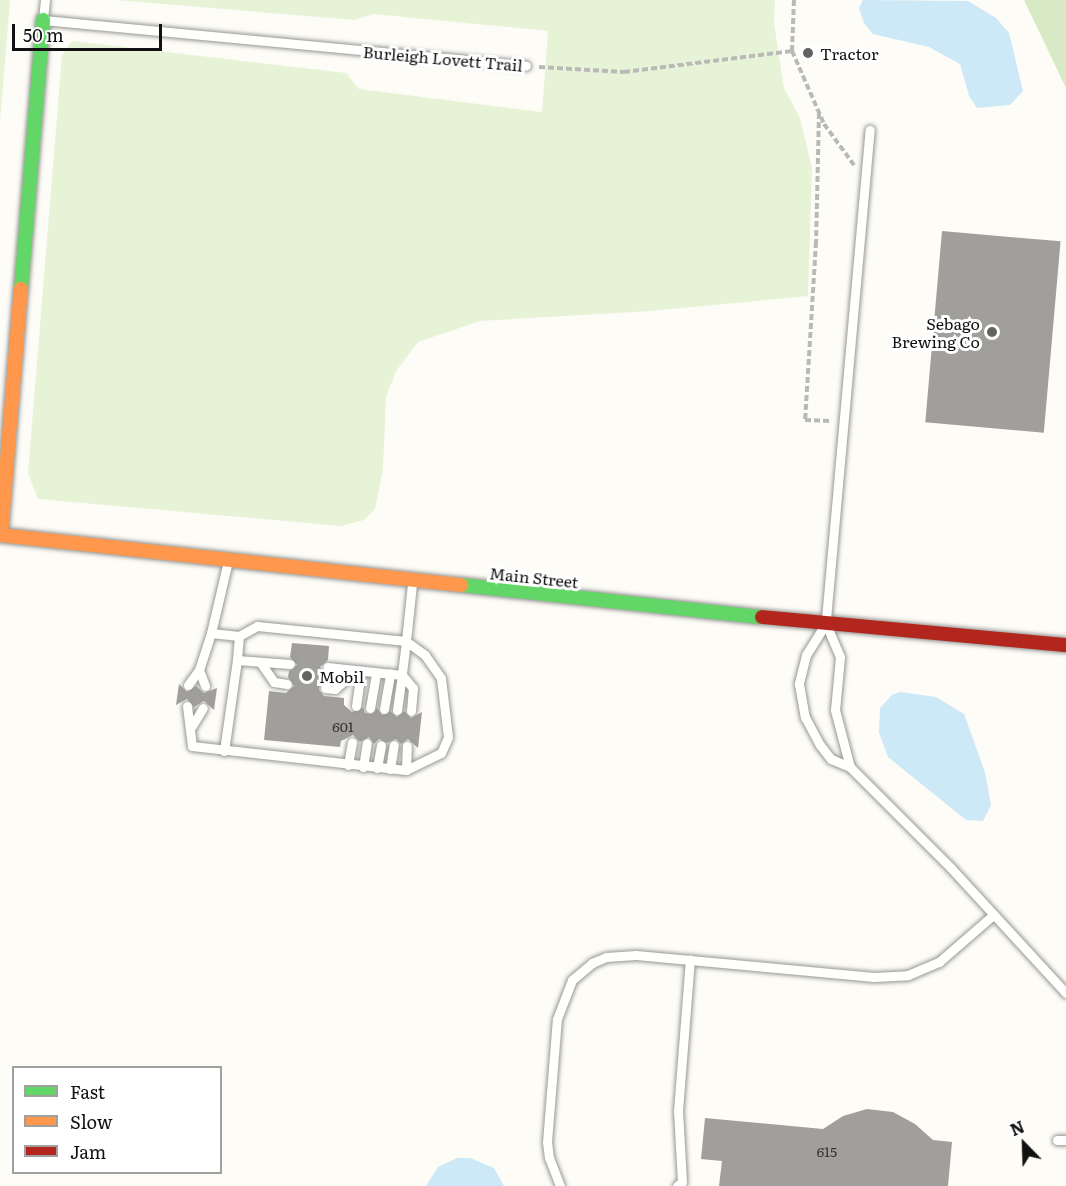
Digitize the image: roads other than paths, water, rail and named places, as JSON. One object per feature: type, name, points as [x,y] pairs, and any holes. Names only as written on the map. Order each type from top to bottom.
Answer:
[{"type":"main road","points":[[1,535],[43,20]]},
{"type":"main road","name":"Main Street","points":[[1,535],[826,624],[1066,645]]},
{"type":"lane","points":[[43,20],[45,0]]},
{"type":"lane","name":"Burleigh Lovett Trail","points":[[43,20],[526,66]]},
{"type":"lane","points":[[870,130],[826,624],[806,655],[800,700],[820,745],[831,759],[850,767],[1066,993]]},
{"type":"lane","points":[[188,685],[199,670],[211,633],[228,560]]},
{"type":"lane","points":[[397,710],[412,580]]},
{"type":"lane","points":[[826,624],[840,657],[835,710],[850,767]]},
{"type":"lane","points":[[187,706],[186,715],[192,726],[192,746],[363,767],[406,770],[441,753],[448,736],[441,678],[425,655],[406,641],[257,626],[239,636],[211,633]]},
{"type":"lane","points":[[224,751],[239,636]]},
{"type":"lane","points":[[237,660],[290,664]]},
{"type":"lane","points":[[260,662],[274,682],[287,684]]},
{"type":"lane","points":[[327,667],[402,675],[413,688],[411,711]]},
{"type":"lane","points":[[199,670],[205,686]]},
{"type":"lane","points":[[325,688],[335,689],[358,671]]},
{"type":"lane","points":[[356,706],[358,671]]},
{"type":"lane","points":[[370,708],[376,673]]},
{"type":"lane","points":[[384,709],[390,674]]},
{"type":"lane","points":[[192,726],[203,708]]},
{"type":"lane","points":[[348,765],[352,742]]},
{"type":"lane","points":[[363,767],[367,743]]},
{"type":"lane","points":[[377,768],[381,744]]},
{"type":"lane","points":[[390,769],[394,745]]},
{"type":"lane","points":[[406,770],[407,746]]},
{"type":"lane","points":[[560,1186],[547,1142],[557,1019],[566,990],[581,972],[606,957],[690,959],[874,977],[908,975],[939,962],[993,915]]},
{"type":"lane","points":[[677,1186],[682,1182],[678,1111],[690,959]]},
{"type":"water","points":[[863,0],[968,1],[996,18],[1009,33],[1023,91],[1010,105],[977,108],[969,96],[960,64],[929,47],[873,34],[864,23],[859,8]]},
{"type":"water","points":[[900,692],[936,697],[964,714],[985,772],[991,805],[983,821],[966,820],[888,757],[879,733],[880,708],[892,695]]},
{"type":"water","points":[[457,1158],[470,1158],[494,1168],[504,1186],[426,1186],[438,1167]]},
{"type":"place","name":"Tractor","points":[[808,53]]},
{"type":"place","name":"Sebago Brewing Co","points":[[992,332]]},
{"type":"place","name":"Mobil","points":[[307,676]]}]
